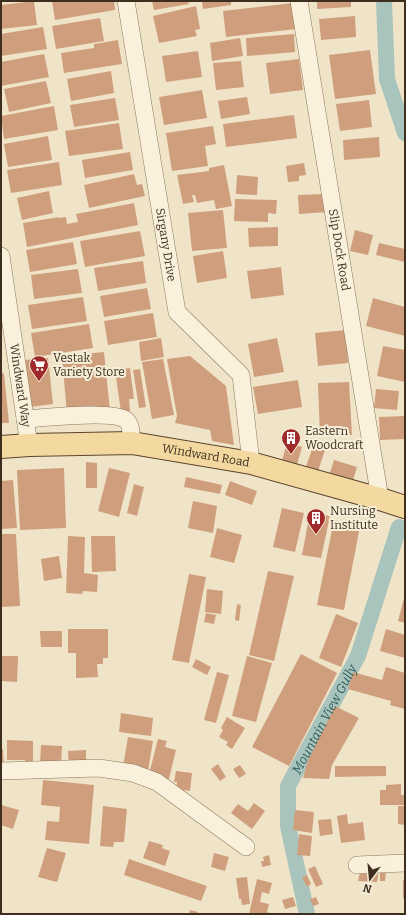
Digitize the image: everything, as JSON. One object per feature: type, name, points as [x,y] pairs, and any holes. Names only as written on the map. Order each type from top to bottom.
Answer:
[{"type":"main road","name":"Windward Road","points":[[1,447],[29,445],[132,444],[252,463],[405,507]]},
{"type":"street","name":"Sirgany Drive","points":[[126,1],[177,312],[241,375],[252,463]]},
{"type":"street","name":"Slip Dock Road","points":[[299,1],[380,499]]},
{"type":"street","name":"Windward Way","points":[[1,256],[29,445]]},
{"type":"street","points":[[25,419],[104,415],[119,417],[126,420],[130,427],[132,444]]},
{"type":"street","points":[[1,771],[99,768],[133,773],[157,782],[246,847]]},
{"type":"street","points":[[357,865],[405,863]]},
{"type":"building","points":[[34,1],[37,25],[1,29],[1,5]]},
{"type":"building","points":[[52,1],[114,1],[115,10],[55,20]]},
{"type":"building","points":[[152,1],[188,1],[189,4],[154,10]]},
{"type":"building","points":[[202,1],[231,1],[231,5],[203,9]]},
{"type":"building","points":[[317,1],[351,1],[351,7],[317,9]]},
{"type":"building","points":[[293,3],[297,29],[226,37],[223,11]]},
{"type":"building","points":[[196,6],[200,29],[195,30],[197,36],[159,43],[153,16]]},
{"type":"building","points":[[355,16],[356,37],[321,40],[319,19]]},
{"type":"building","points":[[100,18],[104,41],[56,49],[52,26]]},
{"type":"building","points":[[43,27],[47,49],[1,56],[1,34]]},
{"type":"building","points":[[294,34],[295,52],[247,56],[246,38]]},
{"type":"building","points":[[240,38],[243,56],[212,61],[210,43]]},
{"type":"building","points":[[118,40],[122,64],[64,73],[61,53],[94,48],[94,44]]},
{"type":"building","points":[[370,50],[376,94],[335,99],[329,55]]},
{"type":"building","points":[[198,51],[202,77],[166,82],[162,56]]},
{"type":"building","points":[[44,54],[49,77],[1,86],[1,62]]},
{"type":"building","points":[[299,59],[303,90],[270,94],[266,63]]},
{"type":"building","points":[[241,61],[244,87],[216,90],[213,63]]},
{"type":"building","points":[[111,71],[114,93],[71,101],[67,79]]},
{"type":"building","points":[[46,81],[51,103],[9,112],[4,89]]},
{"type":"building","points":[[202,90],[207,118],[164,125],[159,97]]},
{"type":"building","points":[[247,97],[250,114],[221,119],[218,101]]},
{"type":"building","points":[[115,98],[119,120],[74,127],[70,105]]},
{"type":"building","points":[[369,100],[372,127],[340,131],[336,104]]},
{"type":"building","points":[[54,106],[58,130],[4,139],[1,116]]},
{"type":"building","points":[[294,115],[297,138],[226,147],[223,124]]},
{"type":"building","points":[[119,123],[123,149],[69,156],[65,131]]},
{"type":"building","points":[[213,126],[216,144],[205,146],[208,166],[172,171],[166,133]]},
{"type":"building","points":[[48,136],[52,160],[8,167],[4,144]]},
{"type":"building","points":[[379,137],[380,157],[344,160],[343,140]]},
{"type":"building","points":[[130,152],[133,170],[85,178],[82,160]]},
{"type":"building","points":[[59,162],[62,185],[11,193],[7,170]]},
{"type":"building","points":[[304,163],[306,175],[299,176],[299,181],[288,182],[286,166]]},
{"type":"building","points":[[224,165],[232,206],[216,209],[214,200],[197,203],[195,195],[192,195],[194,202],[183,204],[177,175],[209,171],[209,168]]},
{"type":"building","points":[[134,174],[137,185],[142,184],[145,196],[89,208],[84,185]]},
{"type":"building","points":[[237,175],[258,177],[257,195],[236,194]]},
{"type":"building","points":[[49,191],[53,213],[22,220],[17,198]]},
{"type":"building","points":[[327,194],[328,212],[299,214],[298,195]]},
{"type":"building","points":[[235,199],[277,200],[276,214],[268,213],[268,222],[234,221]]},
{"type":"building","points":[[134,203],[138,225],[27,247],[23,223],[66,217],[67,224],[78,222],[76,214]]},
{"type":"building","points":[[223,210],[227,248],[192,251],[188,213]]},
{"type":"building","points":[[278,227],[278,246],[249,247],[248,228]]},
{"type":"building","points":[[355,230],[373,235],[368,255],[350,251]]},
{"type":"building","points":[[140,231],[145,256],[85,267],[80,241]]},
{"type":"building","points":[[73,242],[77,264],[30,272],[26,250]]},
{"type":"building","points":[[379,243],[405,249],[405,262],[376,255]]},
{"type":"building","points":[[223,251],[227,278],[197,283],[193,256]]},
{"type":"building","points":[[143,261],[146,283],[98,291],[94,268]]},
{"type":"building","points":[[281,267],[284,295],[251,299],[247,271]]},
{"type":"building","points":[[78,269],[82,293],[34,299],[31,275]]},
{"type":"building","points":[[147,288],[151,309],[104,317],[100,296]]},
{"type":"building","points":[[83,297],[87,321],[32,329],[28,305]]},
{"type":"building","points":[[373,298],[405,307],[405,336],[366,326]]},
{"type":"building","points":[[153,313],[157,337],[108,345],[104,321]]},
{"type":"building","points":[[89,324],[93,348],[35,357],[31,333]]},
{"type":"building","points":[[346,330],[348,363],[318,366],[315,333]]},
{"type":"building","points":[[161,338],[164,357],[141,361],[139,342]]},
{"type":"building","points":[[277,338],[284,372],[254,377],[248,344]]},
{"type":"building","points":[[383,346],[405,350],[405,382],[377,376]]},
{"type":"building","points":[[104,352],[110,411],[67,415],[62,356]]},
{"type":"building","points":[[190,356],[226,386],[234,445],[212,441],[210,430],[175,423],[177,416],[167,359]]},
{"type":"building","name":"Vestak Variety Store","points":[[48,358],[53,404],[30,407],[25,360]]},
{"type":"building","points":[[163,359],[174,415],[152,419],[142,362]]},
{"type":"building","points":[[130,368],[134,399],[129,399],[130,411],[121,412],[115,370]]},
{"type":"building","points":[[140,369],[146,407],[139,408],[133,370]]},
{"type":"building","points":[[1,372],[4,374],[9,423],[1,423]]},
{"type":"building","points":[[298,380],[302,407],[258,414],[253,387]]},
{"type":"building","points":[[349,382],[352,435],[320,436],[318,383]]},
{"type":"building","points":[[376,389],[399,391],[397,410],[374,408]]},
{"type":"building","points":[[405,416],[405,439],[380,440],[379,417]]},
{"type":"building","points":[[315,440],[327,444],[318,471],[306,467]]},
{"type":"building","name":"Eastern Woodcraft","points":[[287,443],[302,447],[296,468],[281,464]]},
{"type":"building","points":[[334,460],[357,467],[352,484],[329,476]]},
{"type":"building","points":[[86,462],[97,463],[97,488],[86,488]]},
{"type":"building","points":[[64,468],[66,528],[20,530],[17,470]]},
{"type":"building","points":[[109,468],[130,473],[119,517],[98,511]]},
{"type":"building","points":[[186,477],[222,485],[220,494],[184,487]]},
{"type":"building","points":[[13,480],[17,528],[1,529],[1,481]]},
{"type":"building","points":[[230,481],[257,491],[252,505],[225,495]]},
{"type":"building","points":[[134,484],[144,487],[137,516],[127,513]]},
{"type":"building","points":[[193,501],[217,506],[213,533],[188,528]]},
{"type":"building","points":[[282,508],[304,513],[295,552],[273,547]]},
{"type":"building","name":"Nursing Institute","points":[[310,512],[330,516],[321,558],[302,555]]},
{"type":"building","points":[[334,520],[360,526],[344,610],[317,605]]},
{"type":"building","points":[[217,528],[242,535],[234,563],[210,557]]},
{"type":"building","points":[[1,534],[16,534],[20,606],[1,607]]},
{"type":"building","points":[[68,536],[85,537],[84,573],[98,575],[97,592],[83,591],[82,594],[66,593]]},
{"type":"building","points":[[91,536],[115,536],[116,571],[92,572]]},
{"type":"building","points":[[59,556],[62,578],[44,581],[41,559]]},
{"type":"building","points":[[268,571],[294,576],[274,661],[249,655]]},
{"type":"building","points":[[189,574],[206,577],[189,663],[172,660]]},
{"type":"building","points":[[207,589],[223,591],[221,614],[205,612]]},
{"type":"building","points":[[405,598],[405,623],[398,621]]},
{"type":"building","points":[[237,604],[241,605],[239,621],[235,620]]},
{"type":"building","points":[[206,613],[216,615],[214,624],[204,622]]},
{"type":"building","points":[[336,614],[358,623],[341,667],[319,658]]},
{"type":"building","points":[[68,629],[108,629],[108,658],[103,658],[103,664],[97,664],[98,677],[76,678],[76,653],[68,653]]},
{"type":"building","points":[[386,629],[405,635],[405,658],[380,651]]},
{"type":"building","points":[[40,631],[62,631],[62,647],[41,647]]},
{"type":"building","points":[[301,654],[337,673],[289,766],[252,747]]},
{"type":"building","points":[[1,656],[18,656],[17,682],[1,681]]},
{"type":"building","points":[[247,656],[272,663],[256,722],[232,716]]},
{"type":"building","points":[[196,659],[211,667],[207,675],[192,667]]},
{"type":"building","points":[[386,667],[405,673],[405,709],[390,705],[391,701],[348,689],[353,672],[382,680]]},
{"type":"building","points":[[217,672],[229,675],[216,723],[204,720]]},
{"type":"building","points":[[335,706],[359,718],[332,765],[329,779],[303,778],[308,760]]},
{"type":"building","points":[[121,713],[153,718],[151,736],[119,732]]},
{"type":"building","points":[[227,717],[245,728],[232,749],[226,745],[228,742],[219,737],[223,730],[221,728]]},
{"type":"building","points":[[128,737],[153,741],[148,771],[123,767]]},
{"type":"building","points":[[158,739],[167,741],[165,747],[176,750],[169,779],[149,774]]},
{"type":"building","points":[[7,740],[33,741],[33,767],[25,767],[25,760],[7,760]]},
{"type":"building","points":[[41,745],[62,746],[61,765],[40,764]]},
{"type":"building","points":[[1,749],[3,749],[4,767],[1,767]]},
{"type":"building","points":[[86,750],[86,768],[69,768],[68,751]]},
{"type":"building","points":[[218,764],[226,777],[220,781],[211,769]]},
{"type":"building","points":[[240,765],[246,774],[239,778],[233,769]]},
{"type":"building","points":[[335,766],[386,766],[386,776],[335,777]]},
{"type":"building","points":[[176,771],[192,773],[190,791],[176,789],[177,782],[174,782]]},
{"type":"building","points":[[43,780],[94,785],[89,844],[45,840],[47,821],[59,822],[60,807],[41,805]]},
{"type":"building","points":[[401,784],[401,795],[405,795],[405,805],[380,805],[380,790],[386,790],[386,785]]},
{"type":"building","points":[[254,803],[265,811],[252,829],[231,813],[238,804],[248,811]]},
{"type":"building","points":[[1,805],[19,810],[13,829],[1,825]]},
{"type":"building","points":[[103,806],[127,809],[124,842],[114,842],[113,847],[100,846]]},
{"type":"building","points":[[398,806],[405,806],[405,825],[398,824]]},
{"type":"building","points":[[295,810],[314,812],[312,833],[293,830]]},
{"type":"building","points":[[347,814],[348,824],[363,822],[365,840],[341,843],[337,816]]},
{"type":"building","points":[[331,819],[333,834],[320,836],[318,820]]},
{"type":"building","points":[[299,834],[312,836],[310,856],[297,855]]},
{"type":"building","points":[[149,841],[163,845],[162,848],[170,851],[165,866],[143,858]]},
{"type":"building","points":[[47,848],[66,853],[57,882],[38,877]]},
{"type":"building","points":[[214,853],[229,857],[225,871],[211,867]]},
{"type":"building","points":[[269,855],[271,865],[262,867],[261,861],[264,861],[263,857]]},
{"type":"building","points":[[129,859],[207,886],[201,901],[124,875]]},
{"type":"building","points":[[315,866],[323,884],[316,887],[308,869]]},
{"type":"building","points":[[361,868],[379,871],[377,882],[358,881]]},
{"type":"building","points":[[380,872],[386,872],[385,881],[380,881]]},
{"type":"building","points":[[307,875],[311,884],[307,887],[302,877]]},
{"type":"building","points":[[247,877],[250,904],[242,905],[241,899],[239,899],[236,878]]},
{"type":"building","points":[[257,879],[272,883],[269,894],[262,892],[260,902],[269,904],[267,912],[270,914],[249,914]]},
{"type":"building","points":[[403,880],[405,880],[405,898],[403,898]]},
{"type":"building","points":[[293,897],[296,906],[285,909],[282,900]]},
{"type":"building","points":[[316,897],[319,904],[313,906],[310,899]]},
{"type":"building","points":[[190,910],[198,912],[197,914],[189,914]]},
{"type":"waterway","name":"Mountain View Gully","points":[[384,1],[387,79],[405,133]]},
{"type":"waterway","name":"Mountain View Gully","points":[[307,914],[288,826],[288,786],[358,656],[399,527]]},
{"type":"place","name":"Vestak Variety Store","points":[[39,382]]},
{"type":"place","name":"Eastern Woodcraft","points":[[291,455]]},
{"type":"place","name":"Nursing Institute","points":[[316,535]]}]
